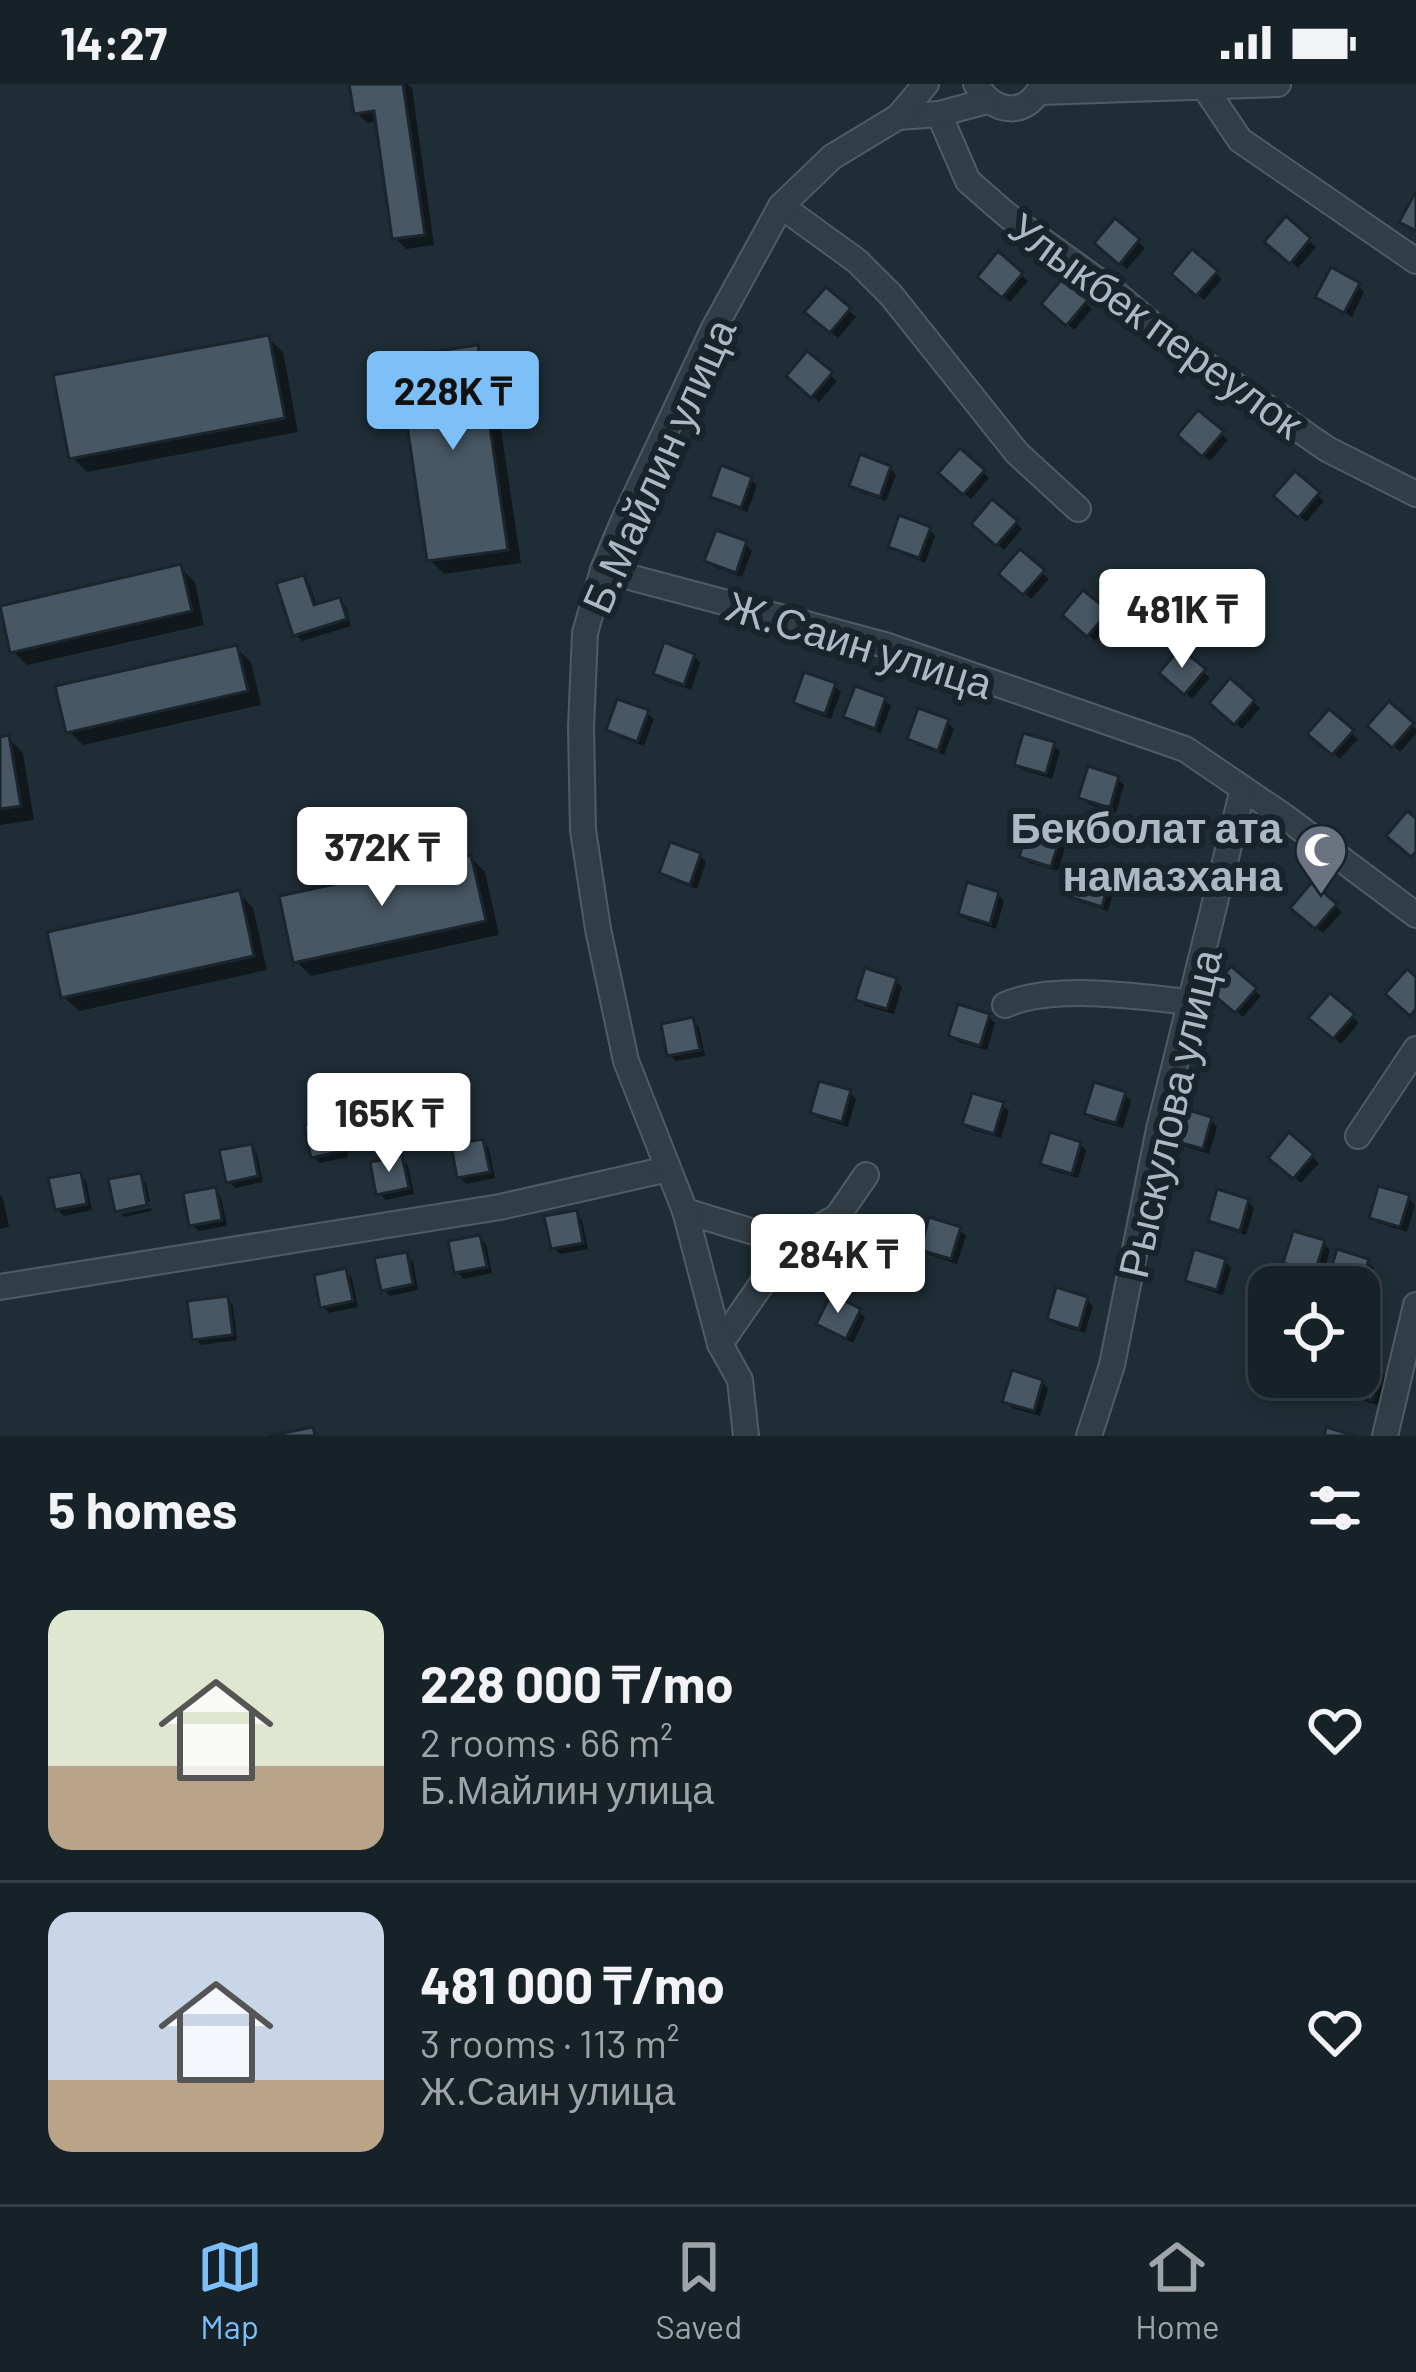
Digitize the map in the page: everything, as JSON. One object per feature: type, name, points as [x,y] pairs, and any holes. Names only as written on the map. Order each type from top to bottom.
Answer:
[{"type":"street","name":"Б.Майлин улица","points":[[746,1436],[740,1380],[721,1344],[685,1211],[626,1061],[598,929],[583,830],[585,633],[623,522],[712,330],[781,206],[832,157],[898,116],[926,84]]},
{"type":"street","name":"Б.Майлин улица","points":[[898,116],[939,114],[982,92],[1000,107],[1015,108],[1029,103],[1042,88],[1278,84]]},
{"type":"street","points":[[1203,85],[1240,140],[1416,261]]},
{"type":"street","name":"Улыкбек переулок","points":[[939,114],[968,181],[1007,215],[1115,293],[1174,343],[1327,449],[1416,494]]},
{"type":"street","points":[[781,206],[857,261],[892,296],[1017,453],[1078,509]]},
{"type":"street","name":"Ж.Саин улица","points":[[603,570],[885,645],[1185,749],[1416,915]]},
{"type":"street","name":"Рыскулова улица","points":[[1089,1436],[1112,1365],[1159,1129],[1243,789]]},
{"type":"street","points":[[1006,1005],[1022,998],[1103,993],[1191,1002]]},
{"type":"street","points":[[1358,1136],[1416,1049]]},
{"type":"street","points":[[0,1287],[500,1207],[668,1168]]},
{"type":"street","points":[[721,1344],[790,1243],[837,1217],[866,1174]]},
{"type":"street","points":[[685,1211],[790,1243]]},
{"type":"street","points":[[1384,1436],[1416,1305]]},
{"type":"building","points":[[349,84],[403,84],[425,235],[392,239],[374,111],[354,114]]},
{"type":"building","points":[[1416,194],[1416,231],[1399,222]]},
{"type":"building","points":[[1286,216],[1311,238],[1290,264],[1264,242]]},
{"type":"building","points":[[1115,218],[1140,239],[1119,265],[1094,243]]},
{"type":"building","points":[[1192,249],[1218,271],[1196,296],[1171,274]]},
{"type":"building","points":[[998,251],[1023,273],[1002,298],[977,277]]},
{"type":"building","points":[[1331,267],[1360,283],[1344,313],[1315,297]]},
{"type":"building","points":[[1062,279],[1088,300],[1066,326],[1041,304]]},
{"type":"building","points":[[826,287],[851,308],[830,333],[804,312]]},
{"type":"building","points":[[269,335],[285,418],[69,459],[53,375]]},
{"type":"building","points":[[478,345],[508,550],[427,561],[397,357]]},
{"type":"building","points":[[807,351],[833,372],[811,398],[786,376]]},
{"type":"building","points":[[1198,410],[1224,431],[1202,457],[1177,435]]},
{"type":"building","points":[[960,448],[985,470],[963,495],[938,473]]},
{"type":"building","points":[[860,454],[891,466],[880,497],[849,486]]},
{"type":"building","points":[[721,465],[752,477],[741,508],[710,497]]},
{"type":"building","points":[[1295,471],[1320,492],[1298,518],[1273,496]]},
{"type":"building","points":[[992,499],[1018,521],[996,546],[971,524]]},
{"type":"building","points":[[899,515],[931,527],[919,558],[888,547]]},
{"type":"building","points":[[716,530],[747,541],[736,573],[704,561]]},
{"type":"building","points":[[1020,549],[1045,570],[1023,595],[998,574]]},
{"type":"building","points":[[181,564],[192,611],[10,653],[0,606]]},
{"type":"building","points":[[304,575],[314,605],[340,597],[347,619],[293,636],[276,583]]},
{"type":"building","points":[[1083,590],[1109,611],[1087,637],[1062,615]]},
{"type":"building","points":[[664,642],[695,654],[684,685],[653,674]]},
{"type":"building","points":[[237,645],[248,691],[66,733],[55,686]]},
{"type":"building","points":[[1180,648],[1206,669],[1184,695],[1159,673]]},
{"type":"building","points":[[804,672],[836,683],[825,714],[793,703]]},
{"type":"building","points":[[1230,678],[1255,700],[1234,725],[1209,703]]},
{"type":"building","points":[[855,686],[886,697],[875,729],[843,717]]},
{"type":"building","points":[[617,699],[649,710],[637,742],[606,730]]},
{"type":"building","points":[[1389,701],[1414,723],[1392,748],[1367,726]]},
{"type":"building","points":[[918,708],[949,719],[938,751],[907,739]]},
{"type":"building","points":[[1329,709],[1354,730],[1332,755],[1307,734]]},
{"type":"building","points":[[1023,733],[1055,742],[1046,774],[1014,765]]},
{"type":"building","points":[[9,735],[21,806],[0,809],[0,737]]},
{"type":"building","points":[[1088,766],[1119,776],[1110,808],[1078,798]]},
{"type":"building","points":[[1407,811],[1416,818],[1416,852],[1411,857],[1386,836]]},
{"type":"building","points":[[1029,825],[1061,835],[1051,867],[1019,857]]},
{"type":"building","points":[[670,842],[701,853],[690,885],[659,873]]},
{"type":"building","points":[[471,855],[486,921],[293,963],[279,896]]},
{"type":"building","points":[[1080,865],[1111,874],[1102,907],[1070,897]]},
{"type":"building","points":[[967,882],[999,892],[990,924],[958,914]]},
{"type":"building","points":[[1312,882],[1337,904],[1315,929],[1290,908]]},
{"type":"building","points":[[240,890],[254,956],[61,998],[47,932]]},
{"type":"building","points":[[1231,966],[1257,988],[1235,1013],[1210,992]]},
{"type":"building","points":[[865,968],[897,978],[887,1009],[855,1000]]},
{"type":"building","points":[[1407,969],[1416,977],[1416,1009],[1410,1016],[1385,994]]},
{"type":"building","points":[[1330,993],[1355,1014],[1333,1039],[1308,1018]]},
{"type":"building","points":[[958,1004],[990,1014],[980,1046],[948,1036]]},
{"type":"building","points":[[693,1017],[700,1050],[667,1056],[661,1024]]},
{"type":"building","points":[[819,1081],[851,1090],[842,1122],[810,1113]]},
{"type":"building","points":[[1094,1082],[1126,1092],[1116,1123],[1084,1114]]},
{"type":"building","points":[[972,1093],[1004,1102],[994,1134],[962,1124]]},
{"type":"building","points":[[1181,1108],[1212,1117],[1203,1149],[1171,1140]]},
{"type":"building","points":[[337,1119],[343,1151],[311,1158],[304,1125]]},
{"type":"building","points":[[1050,1132],[1081,1142],[1072,1174],[1040,1164]]},
{"type":"building","points":[[1289,1132],[1314,1154],[1293,1179],[1268,1158]]},
{"type":"building","points":[[483,1139],[490,1172],[457,1178],[451,1145]]},
{"type":"building","points":[[252,1144],[258,1176],[226,1183],[219,1150]]},
{"type":"building","points":[[402,1156],[409,1188],[376,1195],[370,1162]]},
{"type":"building","points":[[81,1172],[87,1204],[55,1210],[48,1178]]},
{"type":"building","points":[[141,1173],[147,1205],[115,1212],[108,1179]]},
{"type":"building","points":[[1378,1186],[1410,1195],[1400,1227],[1369,1218]]},
{"type":"building","points":[[216,1187],[222,1220],[189,1226],[183,1193]]},
{"type":"building","points":[[1217,1189],[1249,1199],[1240,1231],[1208,1221]]},
{"type":"building","points":[[577,1210],[583,1243],[551,1249],[544,1216]]},
{"type":"building","points":[[929,1217],[961,1227],[951,1259],[920,1250]]},
{"type":"building","points":[[1293,1231],[1325,1240],[1317,1266],[1283,1263]]},
{"type":"building","points":[[480,1235],[487,1267],[454,1273],[448,1241]]},
{"type":"building","points":[[1194,1249],[1226,1259],[1217,1290],[1185,1281]]},
{"type":"building","points":[[1337,1249],[1369,1259],[1367,1266],[1332,1266]]},
{"type":"building","points":[[407,1252],[413,1284],[381,1291],[374,1258]]},
{"type":"building","points":[[346,1268],[353,1301],[320,1308],[314,1275]]},
{"type":"building","points":[[1056,1287],[1088,1297],[1079,1329],[1047,1319]]},
{"type":"building","points":[[831,1294],[861,1309],[846,1339],[816,1324]]},
{"type":"building","points":[[228,1296],[233,1335],[192,1340],[187,1301]]},
{"type":"building","points":[[1012,1370],[1043,1380],[1034,1411],[1002,1402]]},
{"type":"building","points":[[313,1427],[315,1436],[269,1436]]},
{"type":"building","points":[[1326,1427],[1356,1436],[1324,1436]]},
{"type":"place","name":"Бекболат ата намазхана","points":[[1321,896]]}]
